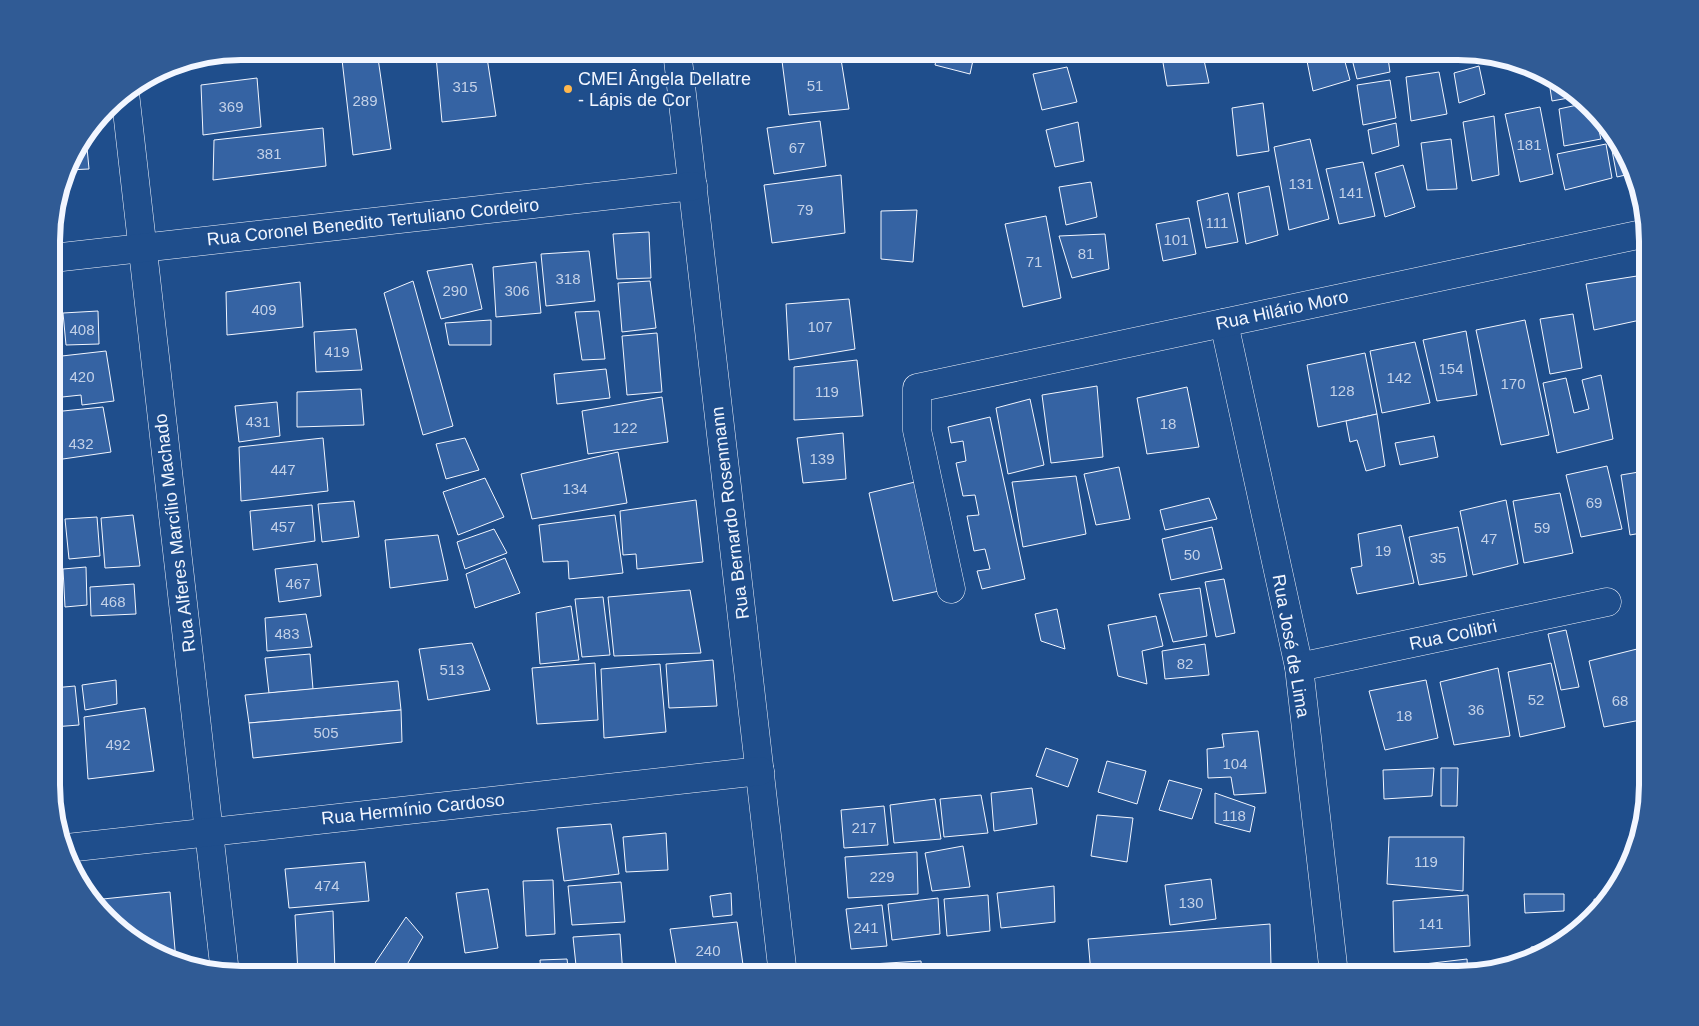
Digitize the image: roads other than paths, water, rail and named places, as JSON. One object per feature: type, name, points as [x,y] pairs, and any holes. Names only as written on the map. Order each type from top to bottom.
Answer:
[{"type":"street","name":"Rua Bernardo Rosenmann","points":[[678,60],[782,966]]},
{"type":"street","name":"Rua Alferes Marcílio Machado","points":[[126,101],[224,965]]},
{"type":"street","name":"Rua Coronel Benedito Tertuliano Cordeiro","points":[[60,257],[693,186]]},
{"type":"street","name":"Rua Hilário Moro","points":[[951,589],[916,430],[917,388],[1639,235]]},
{"type":"street","name":"Rua José de Lima","points":[[1224,323],[1299,668],[1333,966]]},
{"type":"street","name":"Rua Colibri","points":[[1299,668],[1608,602]]},
{"type":"street","name":"Rua Hermínio Cardoso","points":[[72,847],[760,771]]},
{"type":"place","name":"CMEI Ângela Dellatre - Lápis de Cor","points":[[568,89]]}]
